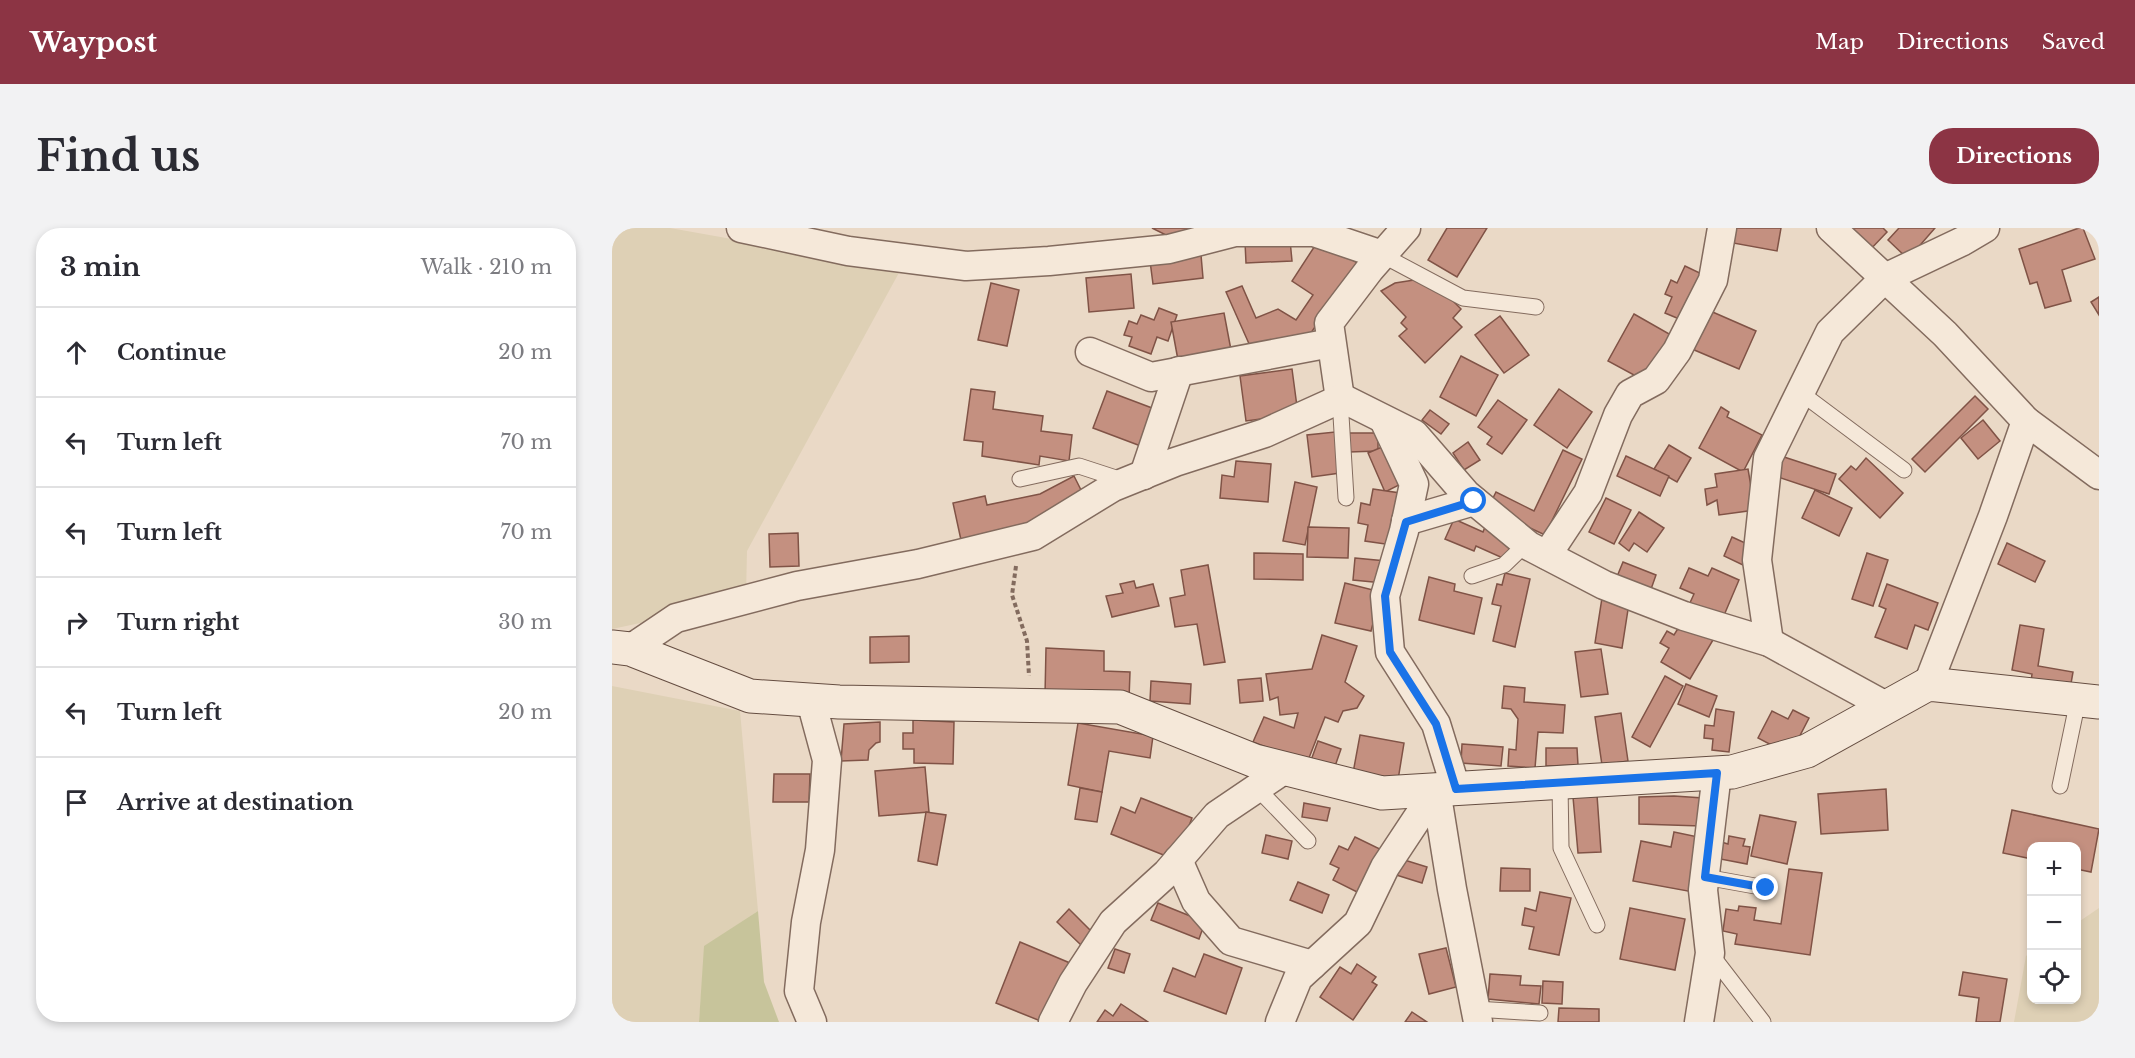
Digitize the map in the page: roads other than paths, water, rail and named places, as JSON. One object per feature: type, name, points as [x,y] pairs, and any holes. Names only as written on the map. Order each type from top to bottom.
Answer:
[{"type":"street","points":[[741,228],[848,252],[966,266],[1049,261],[1169,249],[1218,232],[1314,232],[1382,255]]},
{"type":"street","points":[[1340,399],[1329,323],[1406,228]]},
{"type":"street","points":[[1537,549],[1588,493],[1618,415],[1630,394],[1656,380],[1677,351],[1713,280],[1722,228]]},
{"type":"street","points":[[1831,228],[1945,334],[2026,421],[2099,475]]},
{"type":"street","points":[[1769,642],[1757,560],[1768,458],[1830,332],[1885,278],[1985,228]]},
{"type":"street","points":[[1090,352],[1151,377],[1331,343]]},
{"type":"street","points":[[1136,478],[1179,371]]},
{"type":"street","points":[[621,648],[676,618],[797,586],[918,564],[1033,536],[1113,488],[1175,462],[1265,433],[1340,399],[1414,434],[1466,494],[1537,549],[1604,585],[1684,616],[1769,642],[1886,706]]},
{"type":"street","points":[[1384,420],[1413,484],[1406,522],[1385,596],[1390,652],[1436,724],[1446,790],[1452,889],[1476,1015]]},
{"type":"street","points":[[1928,684],[1993,516],[2026,421]]},
{"type":"street","points":[[1406,522],[1474,501]]},
{"type":"street","points":[[621,648],[750,696],[811,700],[1120,707],[1255,761],[1383,792],[1732,772],[1807,751],[1928,684],[2088,701]]},
{"type":"street","points":[[811,700],[827,760],[820,850],[806,922],[799,991],[812,1022]]},
{"type":"street","points":[[1053,1022],[1072,983],[1113,922],[1167,873],[1217,815],[1285,769]]},
{"type":"street","points":[[1699,1022],[1710,953],[1703,890],[1717,773]]},
{"type":"street","points":[[1280,1022],[1298,978],[1358,922],[1384,867],[1446,790]]},
{"type":"street","points":[[1178,860],[1196,901],[1231,941],[1312,965]]},
{"type":"lane","points":[[1382,255],[1464,298],[1536,307]]},
{"type":"lane","points":[[1801,393],[1904,470]]},
{"type":"lane","points":[[1340,399],[1346,498]]},
{"type":"lane","points":[[1020,479],[1079,466],[1136,478]]},
{"type":"lane","points":[[1472,576],[1504,565],[1537,549]]},
{"type":"lane","points":[[2060,786],[2088,701]]},
{"type":"lane","points":[[1560,783],[1561,848],[1597,925]]},
{"type":"lane","points":[[1257,788],[1308,841]]},
{"type":"lane","points":[[1705,877],[1766,888]]},
{"type":"lane","points":[[1710,953],[1763,1022]]},
{"type":"lane","points":[[1476,1015],[1540,1013]]}]
